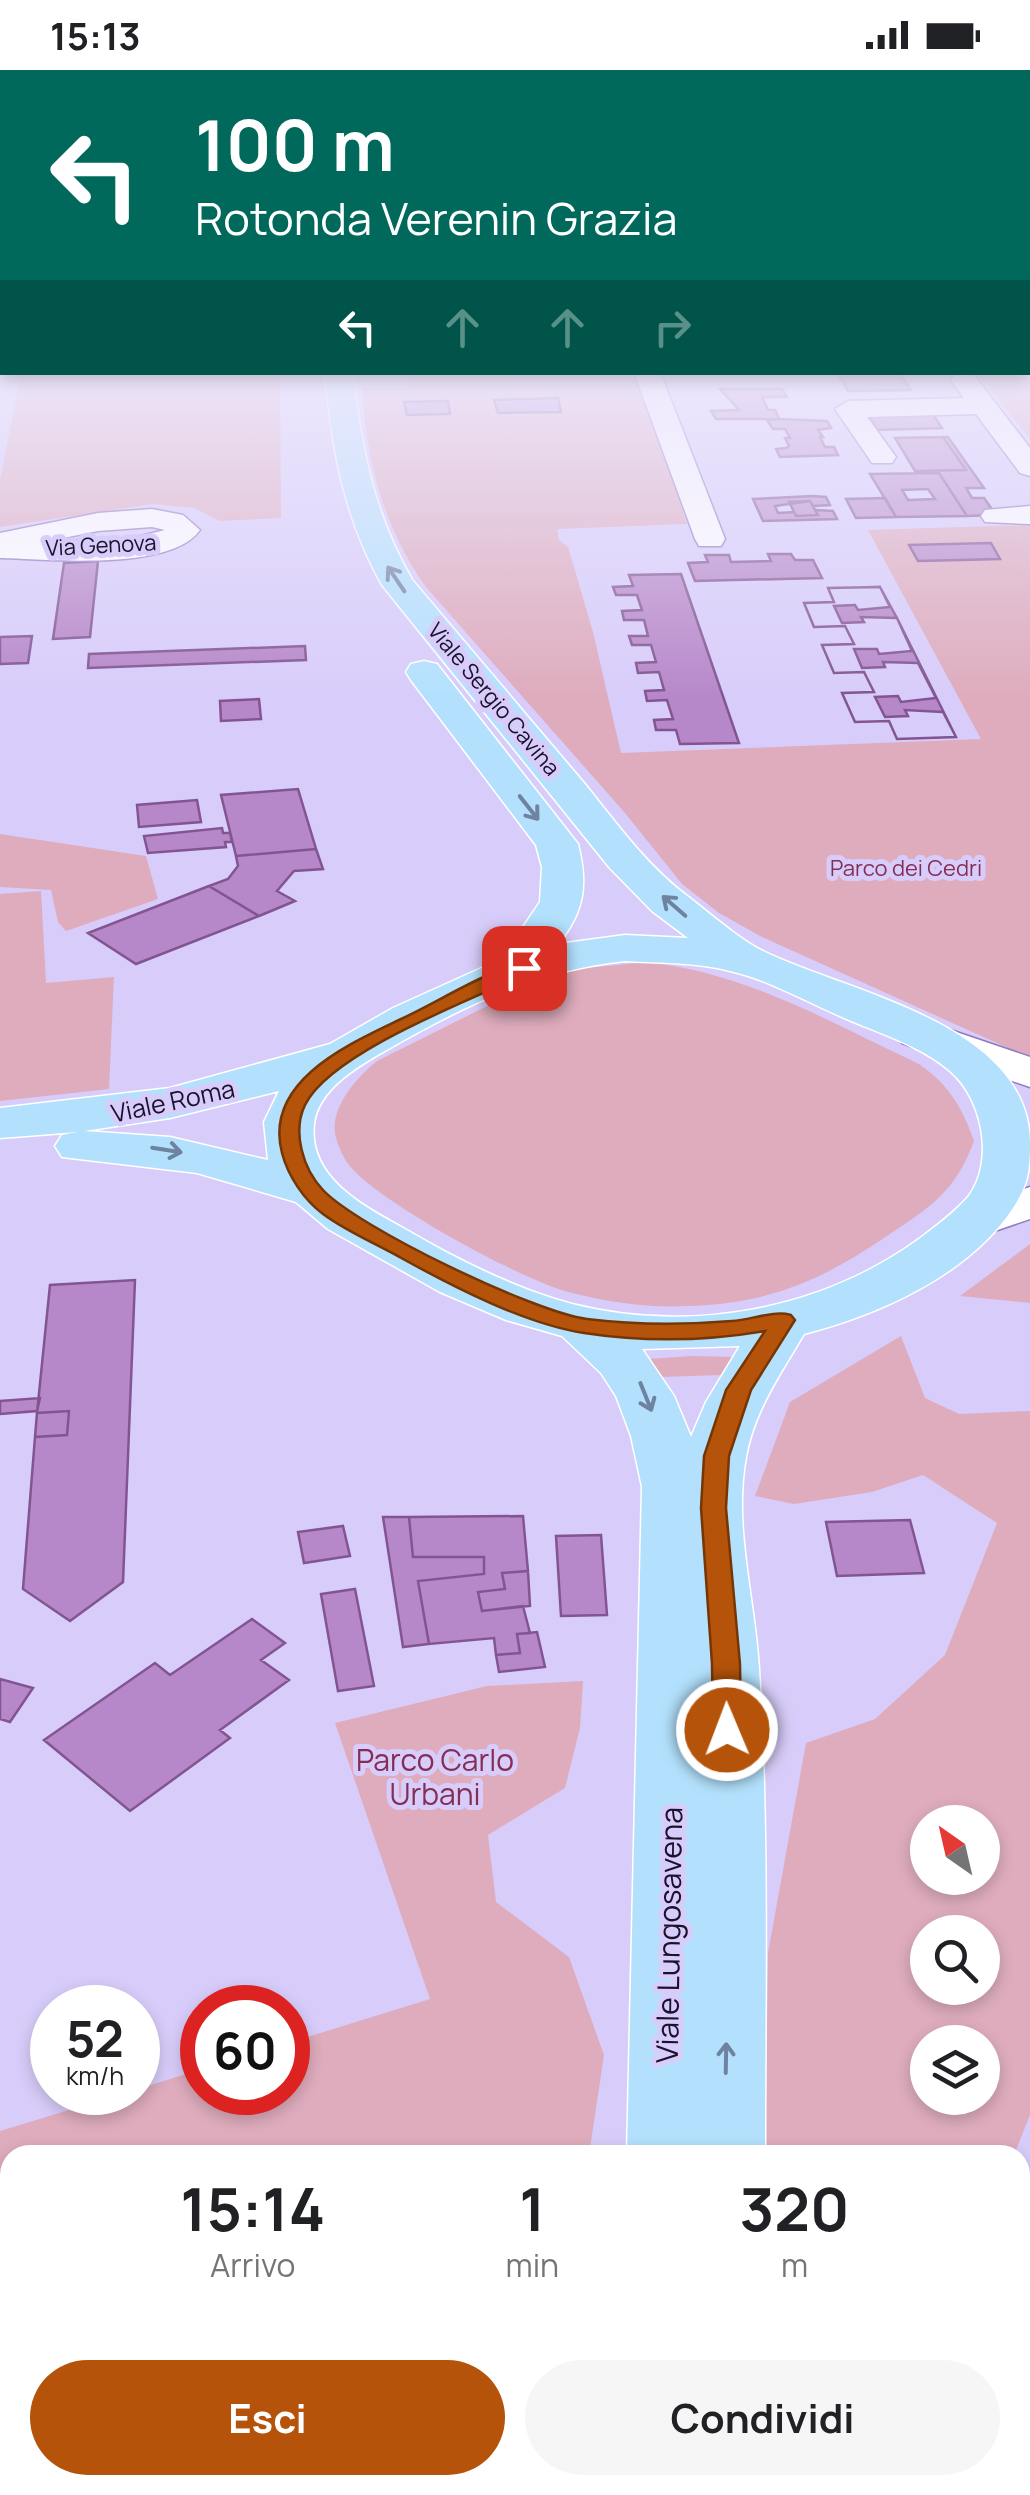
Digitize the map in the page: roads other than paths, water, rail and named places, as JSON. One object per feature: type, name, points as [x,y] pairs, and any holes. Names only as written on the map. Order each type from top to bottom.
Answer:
[{"type":"main road","name":"Viale Sergio Cavina","points":[[351,469],[353,489],[371,538],[398,585],[624,858],[678,910],[752,963]]},
{"type":"main road","name":"Viale Sergio Cavina","points":[[411,654],[557,844],[568,878],[561,911],[502,975]]},
{"type":"main road","points":[[624,948],[708,954],[752,963],[915,1032],[968,1060],[998,1086],[1022,1136],[1025,1156],[1022,1169],[1004,1199],[1005,1212],[891,1283],[858,1299],[738,1328],[670,1332],[583,1326],[484,1292],[331,1210],[311,1190],[295,1164],[289,1141],[290,1120],[304,1090],[342,1055],[502,975],[577,953],[624,948]]},
{"type":"main road","name":"Viale Roma","points":[[0,1123],[148,1110],[246,1086],[342,1055]]},
{"type":"main road","name":"Viale Roma","points":[[0,1149],[130,1145],[170,1150],[311,1190]]},
{"type":"main road","points":[[724,2145],[729,1844],[726,1664],[714,1508],[716,1456],[738,1390],[783,1320]]},
{"type":"main road","name":"Viale Lungosavena","points":[[583,1326],[611,1348],[643,1385],[674,1486],[668,2145]]},
{"type":"street","points":[[683,469],[710,540]]},
{"type":"street","points":[[996,516],[1030,514]]},
{"type":"street","points":[[915,1032],[1030,1073]]},
{"type":"park label","name":"Parco dei Cedri","points":[[906,868]]},
{"type":"park label","name":"Parco Carlo Urbani","points":[[435,1778]]}]
